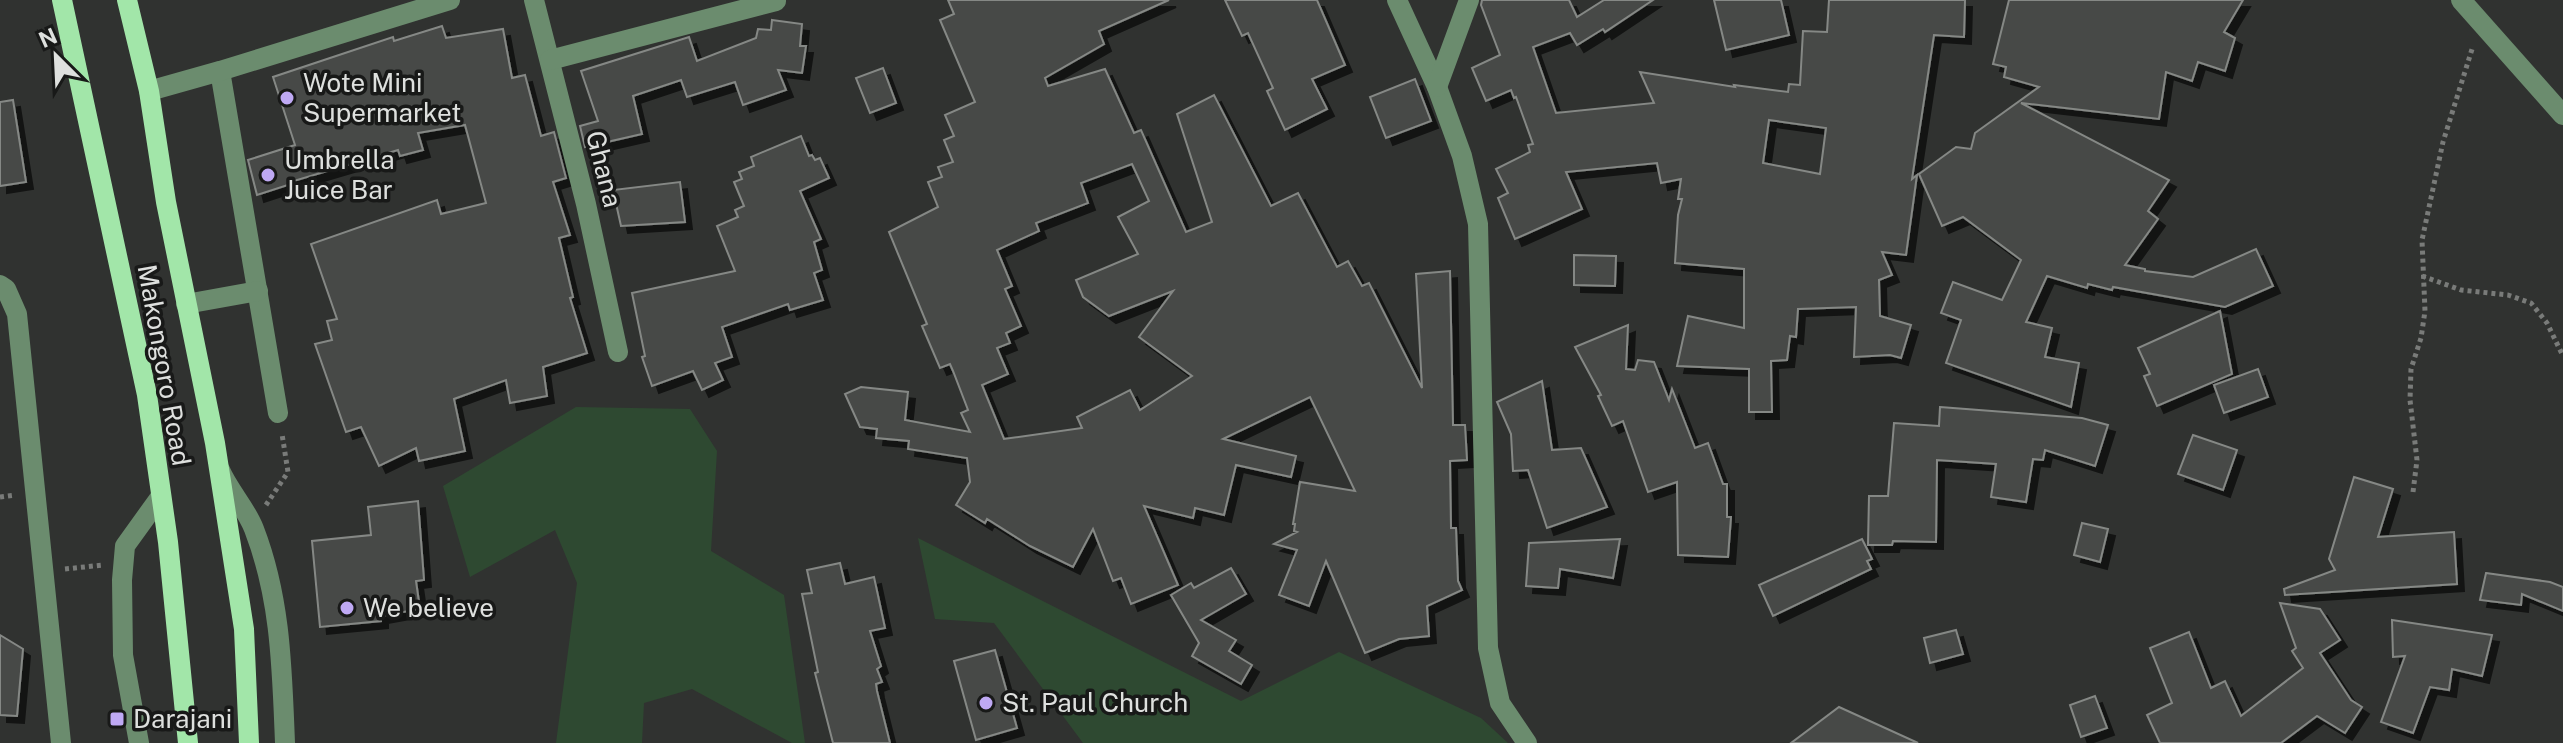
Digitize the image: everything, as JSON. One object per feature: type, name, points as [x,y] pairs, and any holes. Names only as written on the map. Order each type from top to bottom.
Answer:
[{"type":"main road","name":"Makongoro Road","points":[[62,0],[147,395],[188,743]]},
{"type":"main road","name":"Makongoro Road","points":[[127,0],[149,91],[166,202],[218,463],[244,629],[249,743]]},
{"type":"street","points":[[149,91],[450,0]]},
{"type":"street","name":"Ghana","points":[[534,0],[586,204],[618,352]]},
{"type":"street","points":[[1397,0],[1437,87],[1462,156],[1478,224],[1488,648],[1500,703],[1527,743]]},
{"type":"street","points":[[1437,87],[1469,0]]},
{"type":"street","points":[[2461,0],[2563,115]]},
{"type":"street","points":[[550,60],[776,1]]},
{"type":"street","points":[[220,71],[278,413]]},
{"type":"street","points":[[0,285],[6,289],[17,314],[61,743]]},
{"type":"street","points":[[186,304],[258,291]]},
{"type":"street","points":[[218,463],[224,480],[253,526],[272,583],[282,647],[285,743]]},
{"type":"street","points":[[139,743],[123,655],[123,562],[125,546],[161,496]]},
{"type":"path","points":[[2413,492],[2417,460],[2410,400],[2411,369],[2421,338],[2425,311],[2422,240],[2443,142],[2480,22]]},
{"type":"path","points":[[2422,276],[2461,290],[2508,295],[2531,303],[2547,323],[2563,356]]},
{"type":"path","points":[[253,526],[288,472],[278,413]]},
{"type":"path","points":[[43,571],[123,562]]},
{"type":"green space","points":[[576,407],[690,409],[717,451],[711,551],[784,595],[805,743],[792,743],[692,689],[644,703],[642,743],[556,743],[577,583],[555,530],[470,577],[443,486]]},
{"type":"green space","points":[[918,538],[1241,701],[1339,652],[1481,718],[1508,743],[1083,743],[994,623],[935,619]]},
{"type":"building","points":[[948,0],[1169,0],[1099,31],[1104,44],[1045,78],[1048,86],[1105,69],[1134,133],[1141,130],[1186,232],[1212,222],[1177,114],[1214,95],[1271,206],[1298,193],[1337,267],[1348,261],[1362,286],[1369,283],[1422,388],[1416,274],[1450,271],[1453,425],[1465,425],[1467,460],[1450,461],[1451,528],[1456,528],[1458,581],[1462,590],[1427,606],[1429,636],[1399,639],[1365,653],[1326,561],[1309,606],[1279,595],[1297,550],[1274,544],[1297,532],[1293,524],[1300,482],[1355,491],[1310,397],[1223,439],[1296,456],[1291,477],[1236,465],[1224,515],[1195,508],[1193,518],[1144,506],[1178,585],[1131,604],[1121,578],[1113,581],[1093,529],[1073,567],[956,505],[970,482],[967,458],[908,449],[909,441],[876,438],[877,429],[860,427],[845,394],[861,387],[908,392],[905,420],[970,432],[961,413],[968,410],[953,371],[950,364],[940,368],[922,326],[927,324],[889,232],[938,207],[928,182],[942,177],[938,167],[953,162],[944,140],[954,136],[945,115],[975,102],[940,20],[954,14]],"holes":[[[1132,164],[1149,201],[1118,217],[1138,254],[1076,280],[1083,297],[1109,316],[1173,291],[1139,337],[1192,376],[1140,410],[1130,390],[1077,417],[1082,428],[1004,439],[982,385],[1008,374],[997,348],[1010,343],[1006,333],[1021,326],[1005,289],[1012,286],[997,250],[1039,231],[1036,223],[1088,203],[1081,183]]]},
{"type":"building","points":[[1225,0],[1317,0],[1345,65],[1312,79],[1327,109],[1285,130],[1267,91],[1273,88],[1248,33],[1242,36]]},
{"type":"building","points":[[1482,0],[1569,0],[1577,17],[1604,0],[1653,0],[1605,32],[1603,29],[1577,45],[1570,33],[1533,47],[1556,113],[1654,103],[1640,72],[1788,92],[1789,84],[1800,85],[1803,31],[1827,32],[1829,0],[1965,0],[1964,37],[1934,35],[1912,179],[1917,175],[1906,255],[1882,252],[1892,275],[1879,280],[1880,316],[1911,325],[1901,358],[1890,355],[1854,357],[1856,307],[1798,309],[1796,337],[1790,336],[1787,360],[1771,361],[1772,412],[1749,412],[1749,369],[1677,366],[1688,316],[1744,328],[1744,269],[1675,263],[1682,199],[1678,199],[1681,179],[1661,183],[1657,163],[1566,172],[1582,209],[1515,239],[1498,198],[1508,193],[1496,169],[1530,152],[1528,145],[1533,144],[1511,90],[1486,101],[1472,68],[1500,55],[1481,5]],"holes":[[[1769,120],[1826,128],[1820,174],[1763,163]]]},
{"type":"building","points":[[1714,0],[1781,0],[1789,35],[1726,50]]},
{"type":"building","points":[[2009,0],[2243,0],[2224,32],[2235,38],[2225,71],[2198,62],[2192,81],[2166,72],[2159,119],[2021,103],[2169,180],[2148,211],[2158,219],[2125,265],[2145,271],[2193,277],[2256,249],[2273,286],[2225,307],[2113,287],[2112,290],[2088,284],[2087,288],[2047,276],[2026,322],[2052,328],[2045,357],[2079,363],[2071,407],[1946,363],[1961,320],[1941,313],[1953,282],[2002,300],[2021,260],[1963,217],[1942,226],[1919,174],[1956,147],[1971,149],[1975,133],[2039,87],[2004,77],[2006,67],[1993,64]]},
{"type":"building","points":[[772,20],[802,24],[800,46],[806,46],[802,73],[778,70],[786,90],[743,105],[735,82],[687,97],[681,80],[633,96],[642,134],[585,147],[580,126],[598,121],[581,71],[689,37],[697,61],[756,38],[758,29],[771,30]]},
{"type":"building","points":[[442,26],[446,38],[503,29],[512,78],[525,75],[541,136],[554,132],[566,178],[553,182],[570,235],[559,238],[573,297],[570,298],[587,353],[543,367],[547,396],[510,403],[506,380],[454,399],[465,451],[419,461],[416,448],[379,466],[361,427],[346,432],[315,344],[332,340],[327,321],[337,319],[311,244],[437,200],[441,214],[486,203],[465,125],[418,133],[423,150],[400,156],[398,150],[257,195],[248,160],[295,145],[273,77],[393,37],[394,41]]},
{"type":"building","points":[[883,68],[896,103],[870,113],[856,78]]},
{"type":"building","points":[[1415,79],[1431,121],[1386,138],[1370,97]]},
{"type":"building","points":[[13,100],[26,182],[0,186],[0,102]]},
{"type":"building","points":[[801,136],[809,156],[812,155],[815,160],[820,158],[829,178],[800,191],[821,239],[814,242],[822,270],[814,273],[823,300],[790,310],[788,304],[722,327],[732,357],[715,363],[723,380],[702,390],[693,371],[652,386],[642,357],[645,356],[632,293],[735,271],[717,226],[738,217],[735,210],[744,206],[734,182],[742,179],[739,172],[754,166],[751,157]]},
{"type":"building","points":[[680,182],[685,222],[621,226],[613,190]]},
{"type":"building","points":[[1574,255],[1616,256],[1615,286],[1574,285]]},
{"type":"building","points":[[2220,311],[2232,374],[2157,406],[2144,376],[2150,374],[2138,348]]},
{"type":"building","points":[[1628,325],[1626,369],[1635,370],[1638,360],[1654,362],[1669,400],[1672,389],[1695,448],[1708,443],[1723,484],[1727,484],[1727,517],[1731,517],[1728,557],[1678,555],[1677,482],[1648,492],[1623,421],[1612,426],[1598,396],[1601,395],[1575,347]]},
{"type":"building","points":[[2258,369],[2268,397],[2224,413],[2214,385]]},
{"type":"building","points":[[1542,381],[1552,450],[1581,448],[1607,507],[1547,528],[1528,470],[1513,471],[1511,434],[1497,402]]},
{"type":"building","points":[[1940,407],[2082,418],[2108,425],[2095,466],[2045,450],[2043,460],[2033,459],[2026,502],[1991,497],[1996,464],[1937,460],[1936,542],[1893,541],[1892,545],[1868,545],[1869,496],[1888,496],[1894,423],[1939,426]]},
{"type":"building","points":[[2193,435],[2237,450],[2223,490],[2178,474]]},
{"type":"building","points":[[2354,477],[2393,489],[2378,537],[2454,532],[2457,584],[2285,595],[2284,589],[2335,570],[2329,559]]},
{"type":"building","points":[[418,501],[424,580],[416,581],[420,609],[381,616],[381,621],[320,627],[312,541],[371,535],[368,507]]},
{"type":"building","points":[[2082,523],[2108,529],[2100,562],[2074,555]]},
{"type":"building","points":[[1620,539],[1613,578],[1560,569],[1558,588],[1526,586],[1529,543]]},
{"type":"building","points":[[1862,539],[1872,559],[1867,561],[1871,569],[1773,616],[1759,585]]},
{"type":"building","points":[[840,563],[845,584],[874,577],[885,628],[870,631],[881,666],[877,669],[882,682],[876,684],[890,743],[833,743],[815,673],[818,672],[802,594],[812,593],[807,570]]},
{"type":"building","points":[[1231,568],[1246,594],[1201,620],[1236,640],[1229,651],[1252,665],[1241,684],[1192,656],[1199,643],[1171,595],[1191,583],[1194,588]]},
{"type":"building","points":[[2486,573],[2550,582],[2563,587],[2563,611],[2522,594],[2521,605],[2480,600]]},
{"type":"building","points":[[2280,603],[2320,609],[2340,640],[2320,653],[2351,700],[2362,707],[2345,733],[2317,716],[2281,743],[2160,743],[2147,715],[2172,703],[2150,648],[2189,632],[2211,688],[2225,681],[2241,716],[2303,668],[2292,651],[2296,648]]},
{"type":"building","points":[[2392,620],[2492,635],[2482,676],[2452,669],[2449,690],[2430,687],[2413,733],[2381,722],[2405,656],[2393,657]]},
{"type":"building","points":[[1956,630],[1963,654],[1930,663],[1924,638]]},
{"type":"building","points":[[0,635],[23,649],[17,716],[0,715]]},
{"type":"building","points":[[995,650],[1017,728],[976,740],[954,661]]},
{"type":"building","points":[[2095,696],[2107,728],[2081,737],[2070,705]]},
{"type":"building","points":[[1839,707],[1918,743],[1791,743]]},
{"type":"place","name":"Wote Mini Supermarket","points":[[287,98]]},
{"type":"place","name":"Umbrella Juice Bar","points":[[268,175]]},
{"type":"place","name":"We believe","points":[[347,608]]},
{"type":"place","name":"St. Paul Church","points":[[986,703]]},
{"type":"place","name":"Darajani","points":[[117,719]]}]
